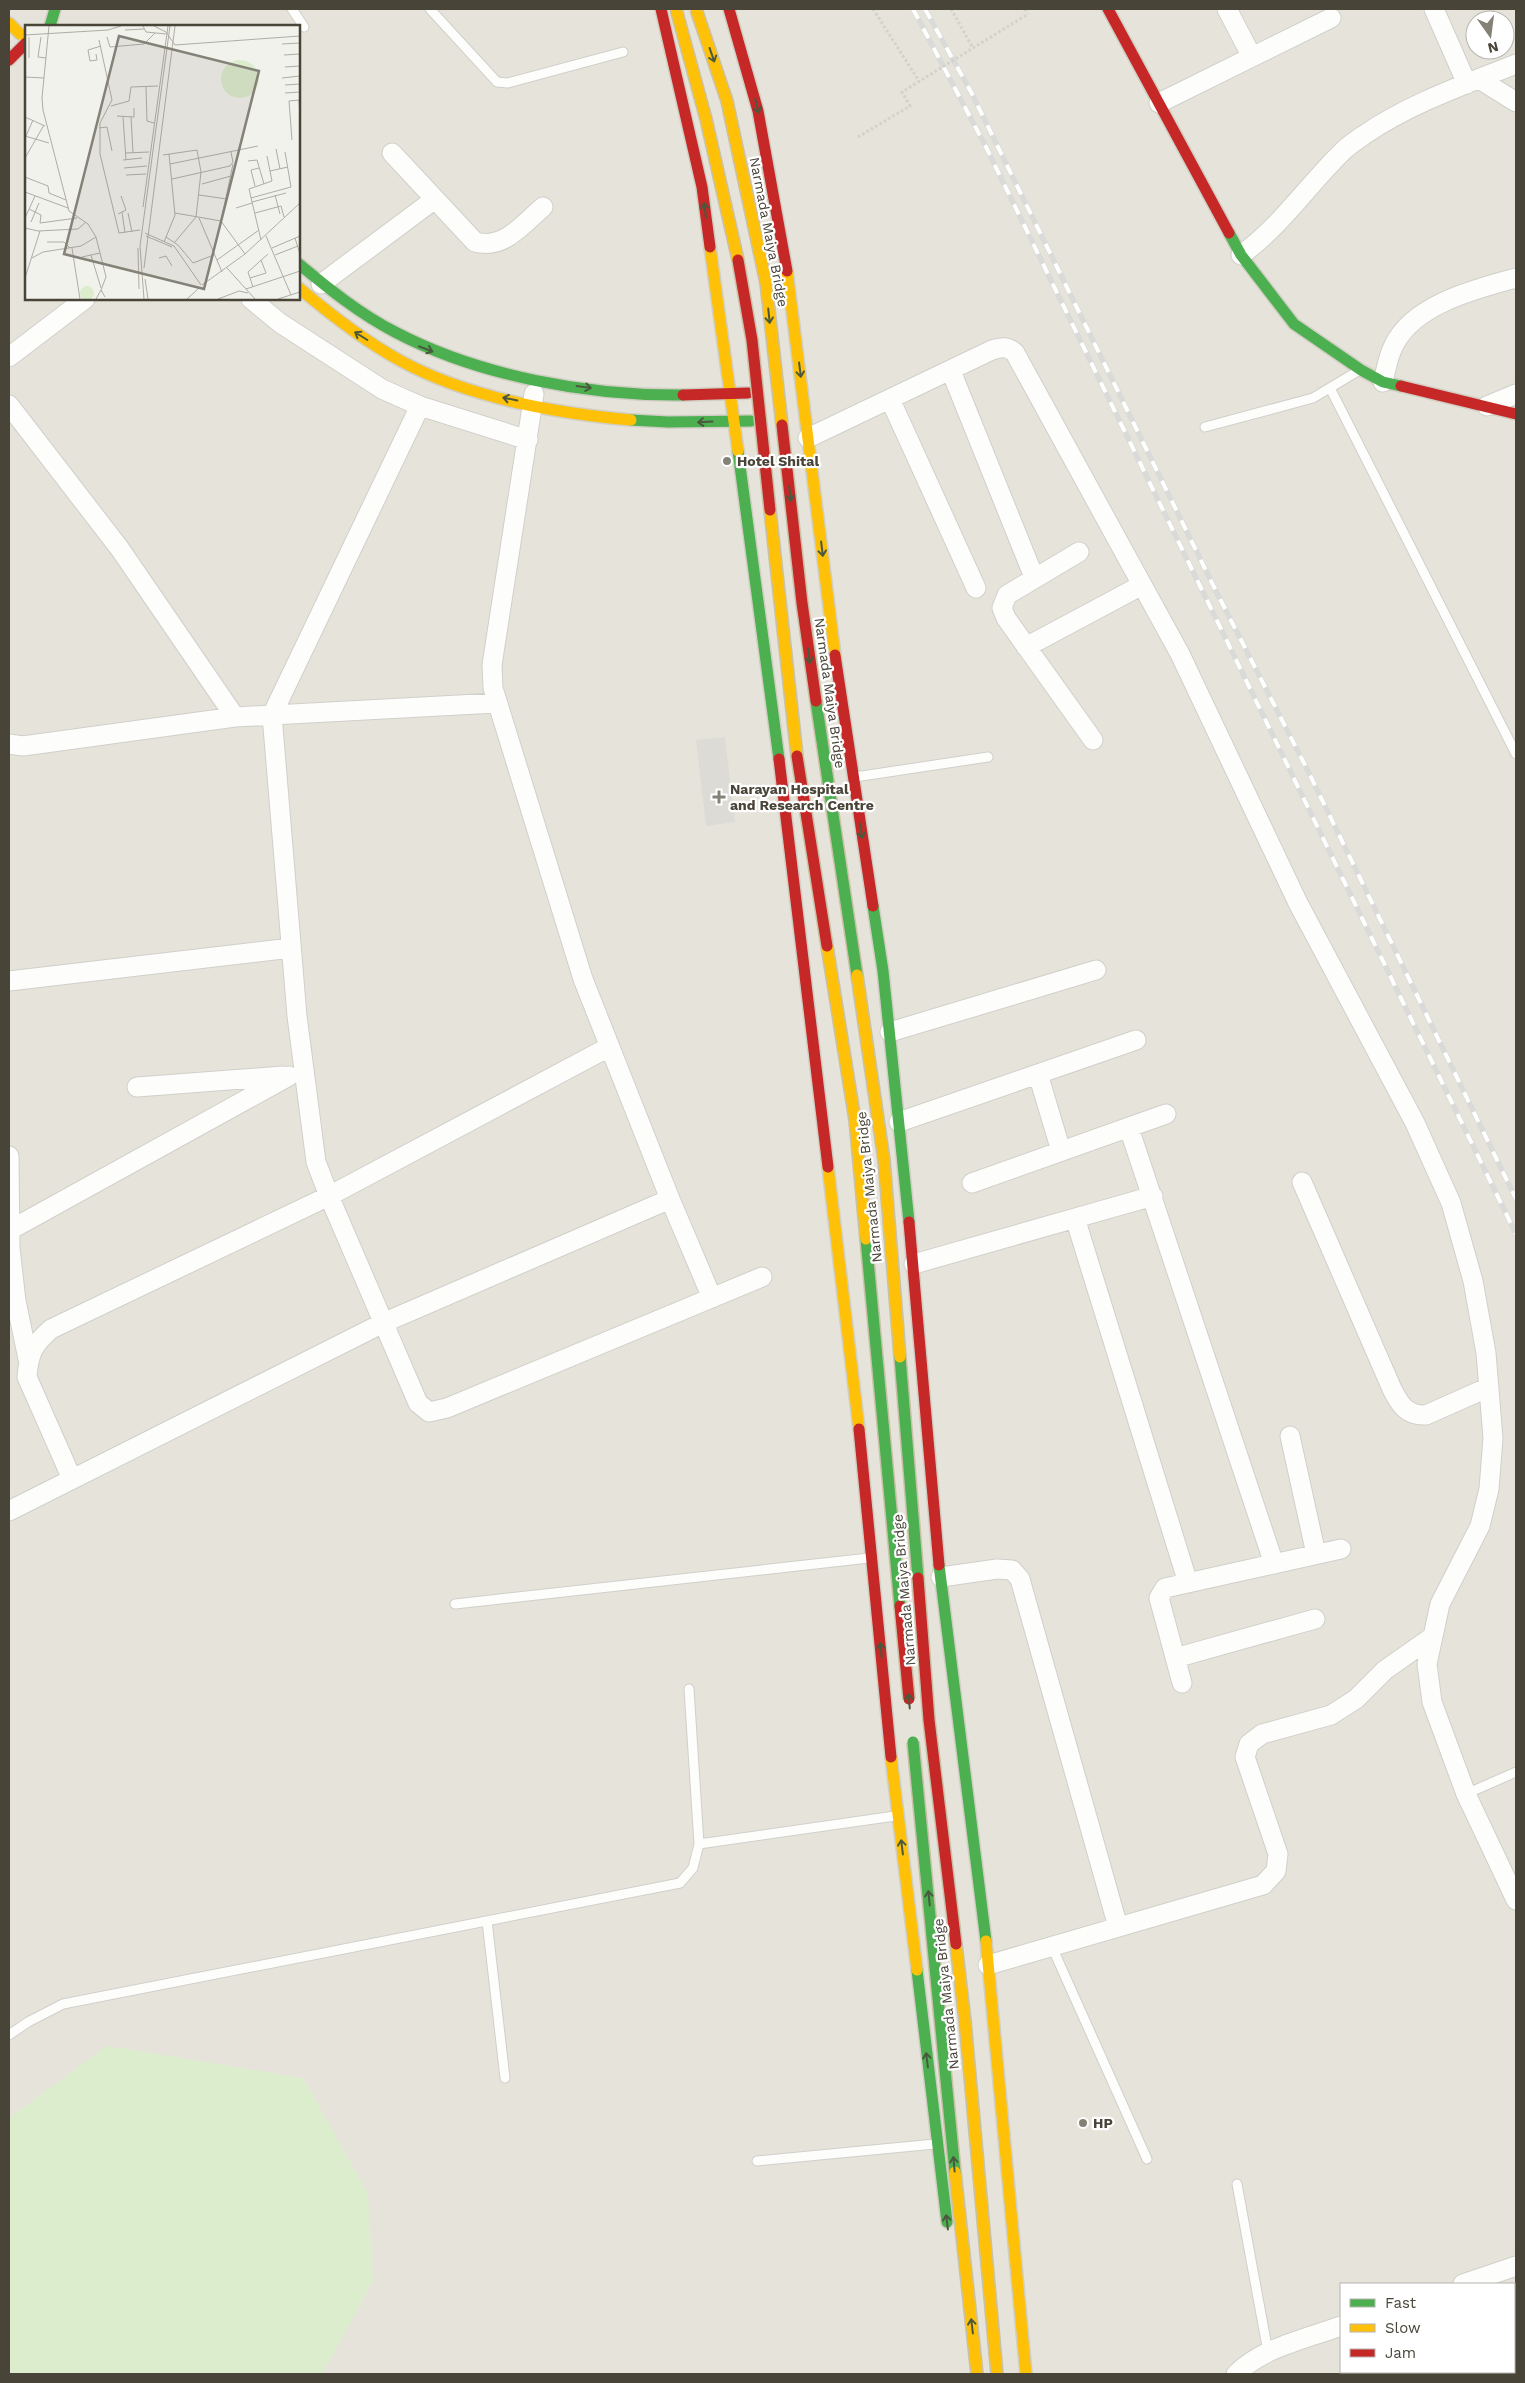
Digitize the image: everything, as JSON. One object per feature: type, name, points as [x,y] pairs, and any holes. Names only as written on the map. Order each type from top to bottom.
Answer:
[{"type":"main road","points":[[53,25],[55,9]]},
{"type":"main road","points":[[661,9],[702,187],[787,818],[859,1429],[898,1815],[948,2230]]},
{"type":"main road","points":[[676,9],[706,118],[733,233],[752,340],[799,773],[855,1120],[910,1715]]},
{"type":"main road","name":"Narmada Maiya Bridge","points":[[696,9],[727,101],[766,283],[802,603],[884,1160],[929,1720],[964,2021],[996,2374]]},
{"type":"main road","points":[[728,9],[758,111],[790,283],[840,706],[883,971],[914,1264],[940,1577],[988,1966],[1026,2374]]},
{"type":"main road","points":[[1108,9],[1241,255],[1294,324],[1361,370],[1383,382],[1516,414]]},
{"type":"main road","points":[[9,23],[20,34],[25,35]]},
{"type":"main road","points":[[9,60],[25,43]]},
{"type":"main road","points":[[300,265],[321,284],[369,319],[420,347],[471,365],[536,380],[660,396],[731,393],[803,393]]},
{"type":"main road","points":[[300,289],[357,333],[416,369],[472,390],[532,403],[629,419],[695,422],[734,420],[807,431]]},
{"type":"main road","points":[[912,1735],[958,2204],[978,2374]]},
{"type":"main road","points":[[960,2326],[966,2374]]},
{"type":"street","points":[[1227,9],[1252,57]]},
{"type":"street","points":[[1434,9],[1473,82],[1516,102]]},
{"type":"street","points":[[1160,103],[1331,18]]},
{"type":"street","points":[[1241,255],[1260,241],[1281,220],[1344,150],[1375,128],[1416,104],[1516,64]]},
{"type":"street","points":[[392,153],[476,242],[485,245],[503,241],[543,207]]},
{"type":"street","points":[[321,284],[435,199]]},
{"type":"street","points":[[1383,382],[1394,344],[1418,316],[1451,298],[1516,278]]},
{"type":"street","points":[[9,357],[83,300]]},
{"type":"street","points":[[252,300],[280,323],[382,389],[420,406],[528,440]]},
{"type":"street","points":[[807,431],[890,399],[1000,348],[1011,349],[1015,353],[1180,654],[1298,903],[1415,1123],[1451,1203],[1473,1281],[1486,1353],[1492,1438],[1489,1489],[1480,1526],[1440,1604],[1427,1664],[1432,1702],[1466,1794],[1516,1900]]},
{"type":"street","points":[[951,371],[1034,577]]},
{"type":"street","points":[[536,380],[492,665],[493,688],[496,703],[583,979],[712,1298]]},
{"type":"street","points":[[1487,406],[1516,394]]},
{"type":"street","points":[[890,399],[976,588]]},
{"type":"street","points":[[9,405],[120,549],[235,717]]},
{"type":"street","points":[[420,406],[272,716],[291,948],[297,1075],[316,1162],[329,1196],[418,1404],[429,1412],[446,1408],[762,1277]]},
{"type":"street","points":[[1079,552],[1034,577],[1007,595],[1002,608],[1026,647],[1093,740]]},
{"type":"street","points":[[1026,647],[1142,585]]},
{"type":"street","points":[[9,744],[23,746],[235,717],[496,703]]},
{"type":"street","points":[[9,981],[291,948]]},
{"type":"street","points":[[890,1032],[1096,970]]},
{"type":"street","points":[[899,1122],[1136,1040]]},
{"type":"street","points":[[28,1358],[35,1344],[52,1329],[329,1196],[609,1047]]},
{"type":"street","points":[[1038,1074],[1061,1152]]},
{"type":"street","points":[[137,1087],[297,1075]]},
{"type":"street","points":[[10,1230],[297,1075]]},
{"type":"street","points":[[972,1182],[1166,1114]]},
{"type":"street","points":[[1129,1128],[1274,1564]]},
{"type":"street","points":[[9,1156],[10,1230],[16,1301],[28,1358],[27,1377],[72,1479]]},
{"type":"street","points":[[1302,1182],[1392,1389],[1407,1412],[1415,1416],[1426,1415],[1489,1387]]},
{"type":"street","points":[[914,1264],[1153,1196]]},
{"type":"street","points":[[9,1511],[384,1323],[670,1198]]},
{"type":"street","points":[[1075,1218],[1188,1583]]},
{"type":"street","points":[[1290,1436],[1316,1554]]},
{"type":"street","points":[[1182,1683],[1160,1598],[1165,1588],[1340,1549]]},
{"type":"street","points":[[940,1577],[997,1569],[1012,1570],[1020,1579],[1118,1927]]},
{"type":"street","points":[[1175,1658],[1315,1619]]},
{"type":"street","points":[[988,1966],[1263,1885],[1276,1872],[1278,1854],[1245,1757],[1249,1744],[1262,1734],[1331,1715],[1356,1699],[1385,1670],[1432,1637]]},
{"type":"street","points":[[1466,2283],[1516,2266]]},
{"type":"street","points":[[1236,2374],[1249,2361],[1268,2352],[1340,2326]]},
{"type":"lane","points":[[292,9],[304,27]]},
{"type":"lane","points":[[430,9],[497,82],[508,83],[623,52]]},
{"type":"lane","points":[[1205,427],[1313,398],[1361,370]]},
{"type":"lane","points":[[1330,388],[1516,754]]},
{"type":"lane","points":[[852,777],[988,756]]},
{"type":"lane","points":[[456,1604],[872,1557]]},
{"type":"lane","points":[[9,2035],[28,2022],[63,2004],[680,1883],[693,1868],[699,1844],[689,1688]]},
{"type":"lane","points":[[1466,1794],[1516,1772]]},
{"type":"lane","points":[[699,1844],[898,1815]]},
{"type":"lane","points":[[487,1921],[505,2078]]},
{"type":"lane","points":[[1052,1947],[1146,2160]]},
{"type":"lane","points":[[757,2161],[937,2144]]},
{"type":"lane","points":[[1237,2184],[1268,2352]]},
{"type":"path","points":[[873,9],[919,81]]},
{"type":"path","points":[[951,9],[973,48]]},
{"type":"path","points":[[858,137],[910,106],[902,92],[1028,14],[1025,9]]},
{"type":"shaded area","points":[[9,9],[1516,9],[1516,2374],[9,2374]]},
{"type":"green space","points":[[107,2046],[303,2078],[368,2194],[373,2281],[322,2374],[14,2374],[9,2369],[9,2118]]},
{"type":"building","points":[[725,737],[735,822],[706,826],[696,740]]},
{"type":"railway","points":[[913,9],[986,147],[1516,1234]]},
{"type":"railway","points":[[925,9],[971,92],[1217,593],[1308,771],[1516,1199]]},
{"type":"traffic: fast","points":[[50,25],[55,9]]},
{"type":"traffic: fast","points":[[1229,233],[1241,255],[1294,324],[1361,370],[1383,382],[1401,386]]},
{"type":"traffic: fast","points":[[300,265],[345,301],[382,325],[462,361],[498,372],[572,387],[610,392],[683,395]]},
{"type":"traffic: fast","points":[[631,420],[668,422],[751,421]]},
{"type":"traffic: fast","points":[[738,451],[779,759]]},
{"type":"traffic: fast","points":[[816,701],[857,975]]},
{"type":"traffic: fast","points":[[873,906],[883,971],[909,1222]]},
{"type":"traffic: fast","points":[[866,1239],[900,1606]]},
{"type":"traffic: fast","points":[[900,1357],[918,1578]]},
{"type":"traffic: fast","points":[[939,1565],[986,1941]]},
{"type":"traffic: fast","points":[[913,1742],[955,2172]]},
{"type":"traffic: fast","points":[[917,1970],[947,2222]]},
{"type":"traffic: slow","points":[[676,9],[706,119],[738,260]]},
{"type":"traffic: slow","points":[[696,9],[727,101],[766,283],[782,425]]},
{"type":"traffic: slow","points":[[9,23],[20,34],[25,35]]},
{"type":"traffic: slow","points":[[710,247],[738,451]]},
{"type":"traffic: slow","points":[[787,271],[835,655]]},
{"type":"traffic: slow","points":[[300,289],[374,345],[427,374],[455,385],[513,402],[572,413],[631,420]]},
{"type":"traffic: slow","points":[[770,510],[797,756]]},
{"type":"traffic: slow","points":[[827,946],[855,1120],[866,1239]]},
{"type":"traffic: slow","points":[[857,975],[884,1160],[900,1357]]},
{"type":"traffic: slow","points":[[828,1167],[859,1429]]},
{"type":"traffic: slow","points":[[891,1757],[917,1970]]},
{"type":"traffic: slow","points":[[986,1941],[1026,2374]]},
{"type":"traffic: slow","points":[[956,1944],[965,2021],[997,2374]]},
{"type":"traffic: slow","points":[[955,2172],[977,2374]]},
{"type":"traffic: jam","points":[[661,9],[702,187],[710,247]]},
{"type":"traffic: jam","points":[[729,9],[758,111],[787,271]]},
{"type":"traffic: jam","points":[[1108,9],[1229,233]]},
{"type":"traffic: jam","points":[[9,60],[25,44]]},
{"type":"traffic: jam","points":[[738,260],[752,340],[770,510]]},
{"type":"traffic: jam","points":[[1401,386],[1516,414]]},
{"type":"traffic: jam","points":[[683,395],[748,393]]},
{"type":"traffic: jam","points":[[782,425],[802,603],[816,701]]},
{"type":"traffic: jam","points":[[835,655],[873,906]]},
{"type":"traffic: jam","points":[[797,756],[827,946]]},
{"type":"traffic: jam","points":[[779,759],[828,1167]]},
{"type":"traffic: jam","points":[[909,1222],[939,1565]]},
{"type":"traffic: jam","points":[[859,1429],[891,1757]]},
{"type":"traffic: jam","points":[[918,1578],[929,1720],[956,1944]]},
{"type":"traffic: jam","points":[[900,1606],[909,1699]]},
{"type":"place","name":"Hotel Shital","points":[[727,461]]},
{"type":"place","name":"Narayan Hospital and Research Centre","points":[[719,797]]},
{"type":"place","name":"HP","points":[[1083,2123]]}]
